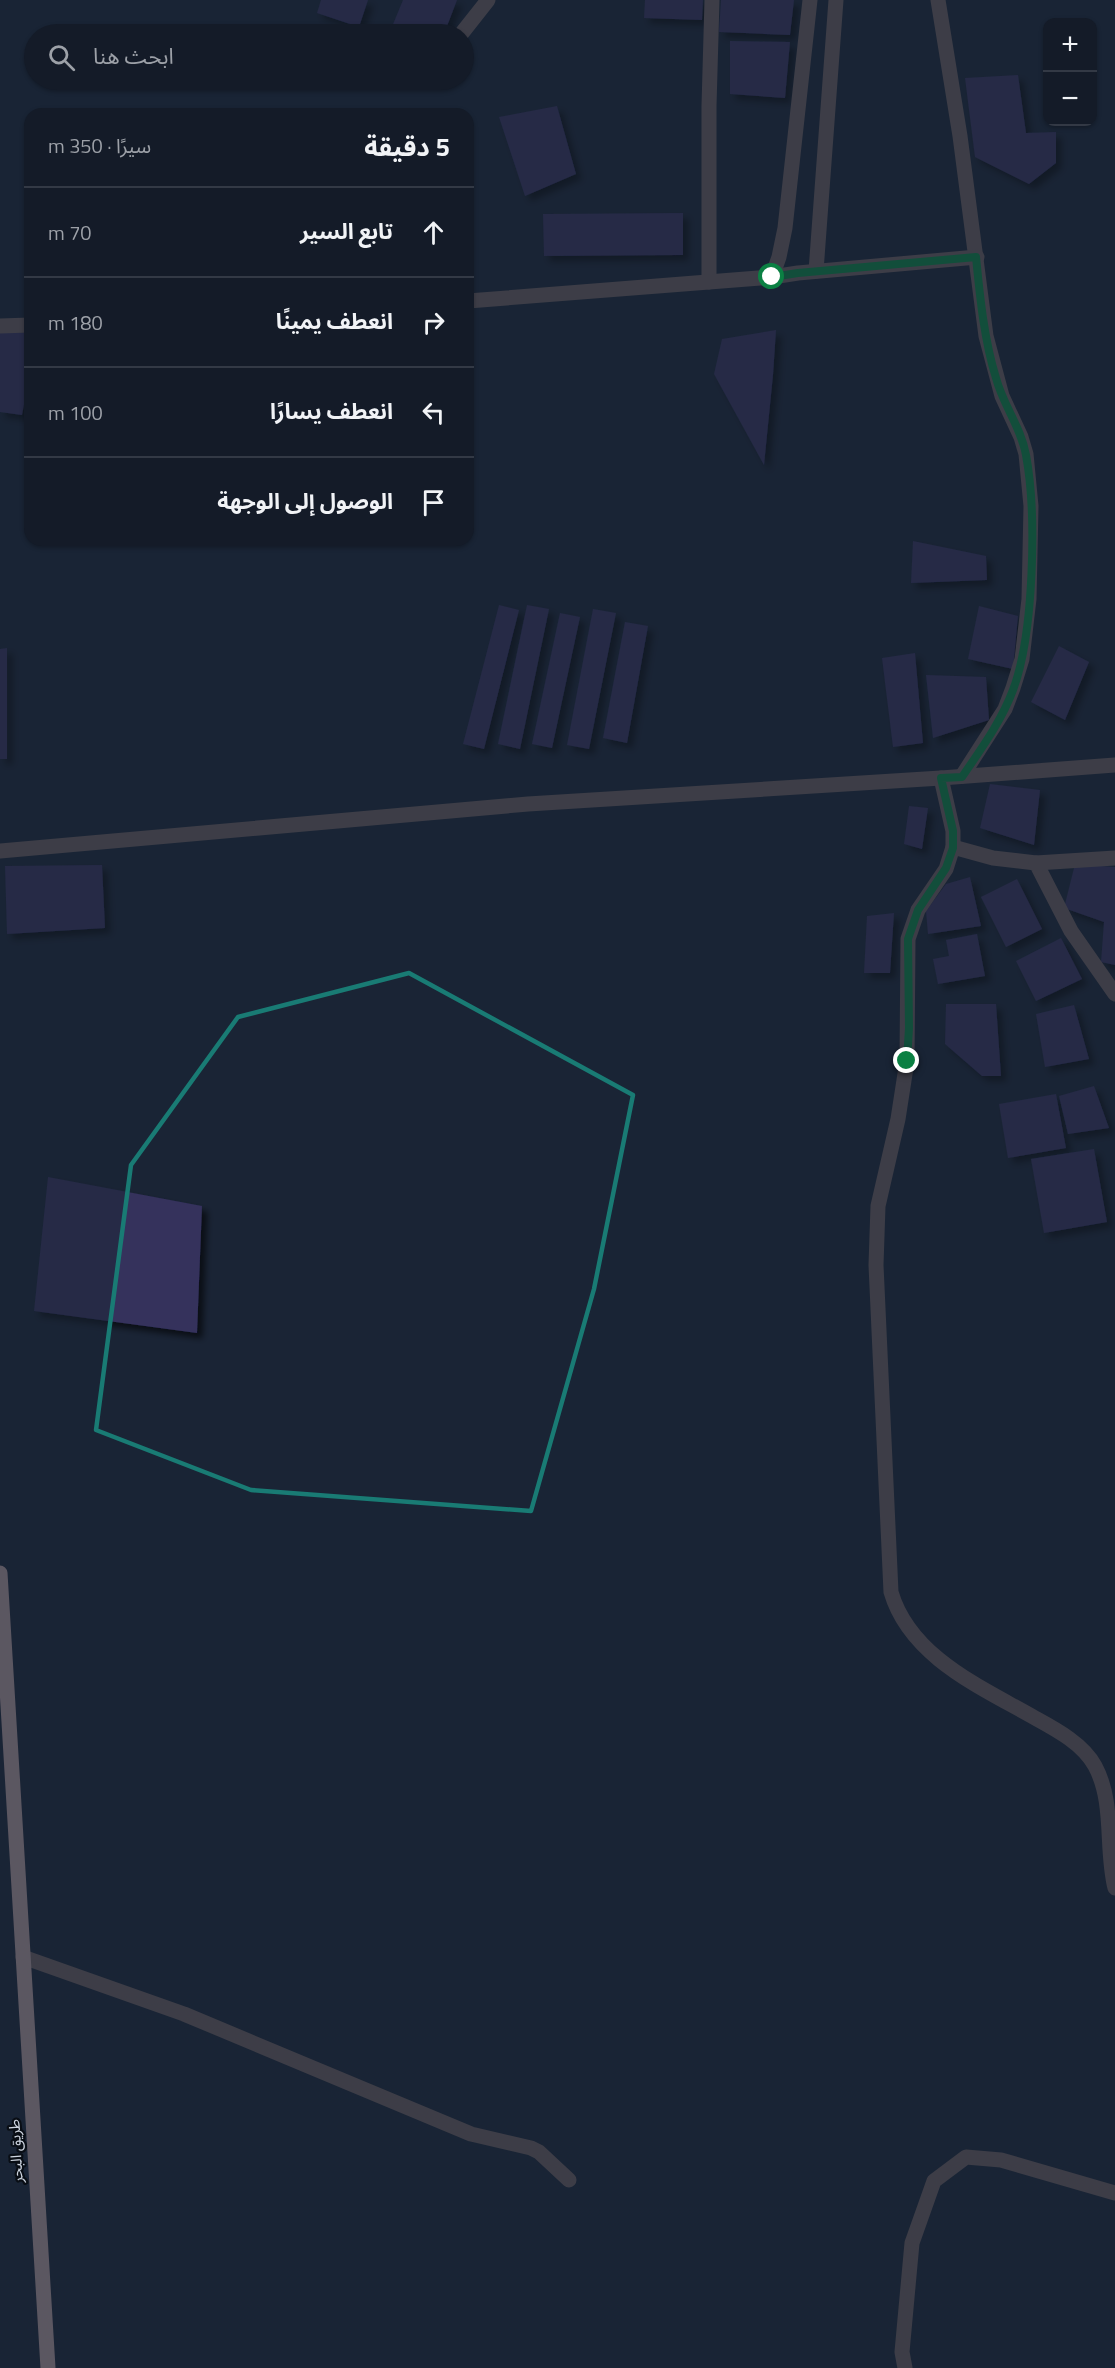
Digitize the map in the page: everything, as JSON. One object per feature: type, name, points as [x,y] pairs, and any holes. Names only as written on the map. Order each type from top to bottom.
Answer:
[{"type":"main road","name":"طريق البحر","points":[[0,1573],[48,2368]]},
{"type":"street","points":[[469,24],[488,0]]},
{"type":"street","points":[[709,282],[709,106],[712,0]]},
{"type":"street","points":[[772,277],[785,228],[810,0]]},
{"type":"street","points":[[816,271],[837,0]]},
{"type":"street","points":[[938,0],[952,80],[986,336],[996,379],[1026,454],[1031,536],[1022,659],[1013,688],[994,728],[962,777]]},
{"type":"street","points":[[474,301],[772,277],[976,257]]},
{"type":"street","points":[[0,326],[24,325]]},
{"type":"street","points":[[0,851],[483,807],[962,777],[1115,765]]},
{"type":"street","points":[[941,778],[953,831],[953,848],[946,868],[918,910],[908,939],[907,1061],[898,1119],[876,1221],[891,1592],[901,1617],[921,1641],[949,1667],[983,1690],[1050,1726],[1086,1753],[1095,1767],[1106,1800],[1111,1869],[1115,1888]]},
{"type":"street","points":[[953,848],[993,858],[1036,863],[1115,858]]},
{"type":"street","points":[[1036,863],[1066,923],[1115,994]]},
{"type":"street","points":[[24,1957],[184,2014],[471,2134],[531,2148],[539,2152],[569,2180]]},
{"type":"street","points":[[905,2368],[902,2352],[912,2243],[934,2181],[966,2157],[1001,2160],[1115,2193]]},
{"type":"highlighted area","points":[[409,973],[633,1095],[594,1289],[531,1511],[251,1490],[96,1430],[131,1165],[238,1017]]},
{"type":"building","points":[[321,0],[368,0],[360,24],[350,24],[317,13]]},
{"type":"building","points":[[403,0],[457,0],[448,24],[393,24]]},
{"type":"building","points":[[645,0],[703,0],[702,20],[644,18]]},
{"type":"building","points":[[721,0],[794,0],[790,35],[719,32]]},
{"type":"building","points":[[730,41],[790,42],[785,98],[730,94]]},
{"type":"building","points":[[1018,75],[1026,133],[1056,132],[1056,163],[1029,184],[975,157],[965,78]]},
{"type":"building","points":[[557,106],[576,174],[525,196],[499,117]]},
{"type":"building","points":[[683,213],[683,255],[544,256],[543,214]]},
{"type":"building","points":[[776,330],[764,465],[714,374],[722,339]]},
{"type":"building","points":[[24,332],[22,415],[0,412],[0,333]]},
{"type":"building","points":[[913,541],[986,556],[987,580],[911,583]]},
{"type":"building","points":[[499,605],[519,610],[484,749],[463,744]]},
{"type":"building","points":[[527,605],[549,609],[520,749],[498,744]]},
{"type":"building","points":[[979,606],[1018,616],[1013,669],[968,659]]},
{"type":"building","points":[[593,609],[616,613],[589,749],[567,745]]},
{"type":"building","points":[[560,613],[580,617],[552,748],[532,744]]},
{"type":"building","points":[[625,622],[648,626],[627,743],[603,738]]},
{"type":"building","points":[[1059,646],[1089,662],[1065,720],[1031,702]]},
{"type":"building","points":[[7,648],[7,759],[0,759],[0,649]]},
{"type":"building","points":[[915,653],[923,743],[893,747],[882,658]]},
{"type":"building","points":[[926,675],[986,677],[989,720],[933,738]]},
{"type":"building","points":[[990,784],[1040,790],[1034,845],[980,828]]},
{"type":"building","points":[[909,806],[928,808],[922,849],[904,844]]},
{"type":"building","points":[[1075,864],[1115,867],[1115,965],[1101,962],[1104,922],[1064,908]]},
{"type":"building","points":[[102,865],[105,928],[7,934],[5,866]]},
{"type":"building","points":[[970,877],[981,926],[928,934],[926,911],[946,884]]},
{"type":"building","points":[[1017,879],[1042,929],[1006,947],[981,897]]},
{"type":"building","points":[[894,913],[890,973],[864,973],[867,916]]},
{"type":"building","points":[[977,934],[985,976],[938,984],[933,959],[949,956],[946,940]]},
{"type":"building","points":[[1061,938],[1082,979],[1036,1001],[1016,961]]},
{"type":"building","points":[[946,1004],[996,1004],[1001,1076],[982,1076],[945,1044]]},
{"type":"building","points":[[1074,1005],[1089,1059],[1045,1067],[1036,1014]]},
{"type":"building","points":[[1094,1086],[1109,1128],[1068,1134],[1059,1096]]},
{"type":"building","points":[[1056,1094],[1066,1148],[1008,1158],[999,1104]]},
{"type":"building","points":[[1094,1149],[1107,1222],[1044,1233],[1031,1159]]},
{"type":"building","points":[[48,1177],[202,1206],[197,1333],[34,1311]]},
{"type":"route","points":[[772,277],[976,257],[986,336],[996,379],[1026,454],[1031,506],[1031,536],[1029,599],[1022,659],[1005,709],[962,777],[941,778],[953,831],[953,848],[946,868],[918,910],[908,939],[907,1061]]}]
